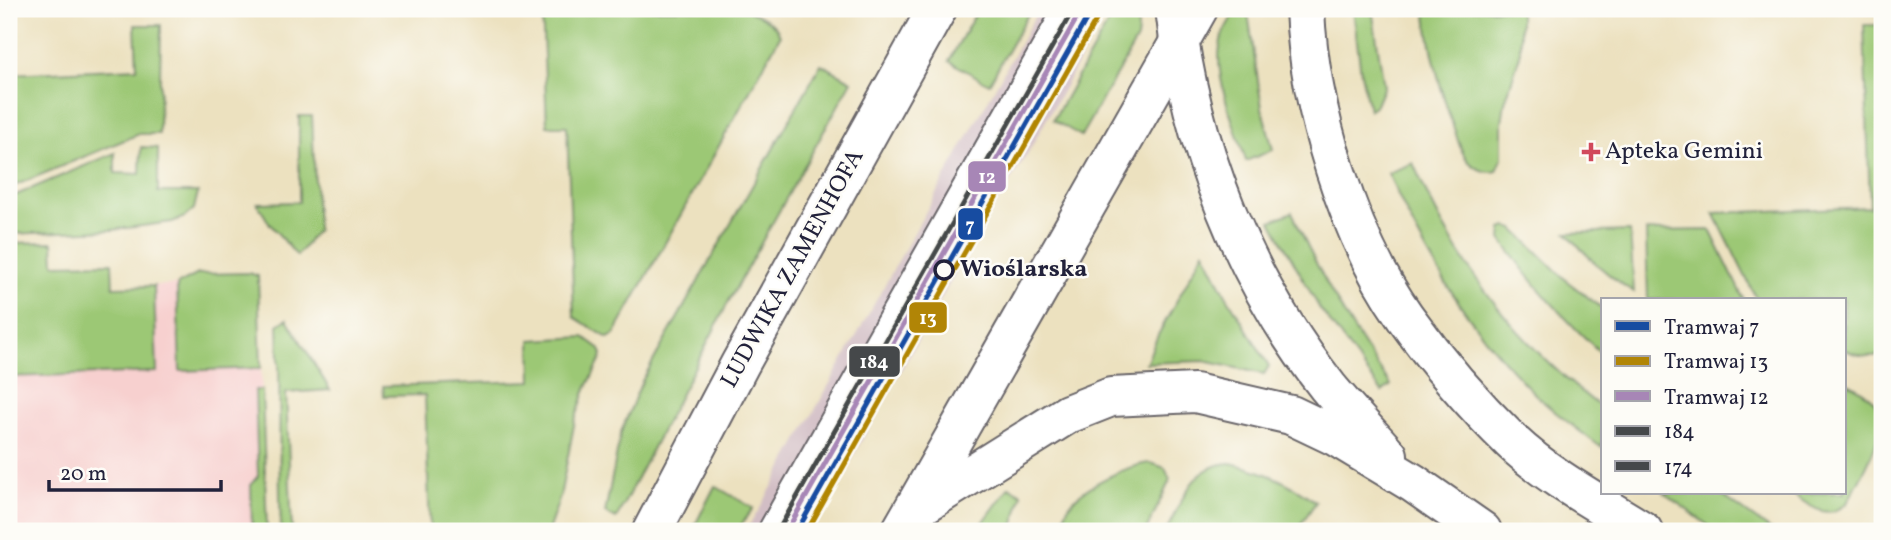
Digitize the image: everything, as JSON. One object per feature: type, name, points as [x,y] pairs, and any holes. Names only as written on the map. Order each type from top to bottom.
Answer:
[{"type":"street","name":"LUDWIKA ZAMENHOFA","points":[[652,531],[746,352],[937,9]]},
{"type":"street","points":[[778,531],[1073,9]]},
{"type":"street","points":[[907,521],[1177,26],[1198,9]]},
{"type":"street","points":[[1305,9],[1306,37],[1321,123],[1353,217],[1404,316],[1455,381],[1514,443],[1572,487],[1643,531]]},
{"type":"street","points":[[1177,26],[1188,89],[1202,144],[1259,281],[1291,335],[1328,387],[1413,483]]},
{"type":"street","points":[[907,521],[1068,414],[1111,397],[1195,393],[1292,415],[1335,436],[1413,483],[1482,531]]},
{"type":"shaded area","points":[[1039,9],[1108,9],[1024,160],[990,212],[811,531],[745,531],[759,510]]},
{"type":"shaded area","points":[[258,282],[267,531],[9,531],[9,290]]},
{"type":"green space","points":[[542,9],[744,9],[770,22],[780,36],[614,335],[608,338],[574,317],[567,126],[547,126]]},
{"type":"green space","points":[[978,9],[1031,9],[989,84],[949,61]]},
{"type":"green space","points":[[1116,9],[1137,9],[1137,39],[1081,136],[1053,120]]},
{"type":"green space","points":[[1353,9],[1372,9],[1384,86],[1376,105],[1369,110],[1361,73]]},
{"type":"green space","points":[[1425,9],[1520,9],[1520,55],[1505,102],[1502,158],[1497,171],[1489,172],[1478,168],[1468,161],[1462,151],[1440,86]]},
{"type":"green space","points":[[1236,11],[1248,13],[1262,108],[1273,150],[1246,161],[1227,104],[1219,58],[1222,36]]},
{"type":"green space","points":[[135,25],[161,25],[159,134],[139,134],[9,188],[9,74],[137,68]]},
{"type":"green space","points":[[1864,25],[1882,25],[1882,355],[1858,355],[1846,350],[1846,298],[1756,298],[1714,213],[1870,207]]},
{"type":"green space","points":[[821,64],[852,81],[731,297],[616,519],[605,513],[621,432],[642,381]]},
{"type":"green space","points":[[299,116],[312,116],[317,230],[297,256],[269,223],[257,203],[299,202]]},
{"type":"green space","points":[[141,147],[158,148],[158,192],[198,192],[194,209],[185,217],[172,222],[112,230],[9,234],[9,198],[115,153],[115,173],[140,174]]},
{"type":"green space","points":[[1413,163],[1448,234],[1491,298],[1542,356],[1601,407],[1601,447],[1528,387],[1485,338],[1431,259],[1388,173]]},
{"type":"green space","points":[[1292,212],[1337,301],[1391,385],[1382,392],[1320,309],[1271,221]]},
{"type":"green space","points":[[1502,229],[1514,229],[1568,282],[1601,307],[1601,353],[1548,300],[1512,255],[1501,239]]},
{"type":"green space","points":[[1710,230],[1743,298],[1648,298],[1646,231]]},
{"type":"green space","points":[[1630,231],[1634,292],[1598,265],[1567,233]]},
{"type":"green space","points":[[53,242],[54,264],[112,263],[113,287],[154,286],[157,372],[9,377],[9,243]]},
{"type":"green space","points":[[1204,251],[1226,295],[1269,366],[1264,374],[1204,361],[1146,363],[1158,335]]},
{"type":"green space","points":[[249,273],[258,276],[261,368],[180,371],[177,285],[198,274]]},
{"type":"green space","points":[[287,319],[330,390],[286,393],[292,531],[281,531],[278,325]]},
{"type":"green space","points":[[584,337],[599,348],[602,354],[575,420],[560,497],[548,531],[430,531],[425,395],[384,396],[383,386],[532,381],[531,340]]},
{"type":"green space","points":[[1846,382],[1865,393],[1875,403],[1879,414],[1877,439],[1847,503],[1840,509],[1826,512],[1812,507],[1792,494],[1846,494]]},
{"type":"green space","points":[[255,390],[262,390],[267,531],[252,531],[251,484],[258,476]]},
{"type":"green space","points":[[1151,463],[1165,468],[1170,480],[1146,531],[1061,531],[1067,509],[1082,493],[1117,473]]},
{"type":"green space","points":[[1231,463],[1276,478],[1316,502],[1296,531],[1166,531],[1183,496],[1197,477],[1217,465]]},
{"type":"green space","points":[[715,486],[753,508],[737,531],[692,531]]},
{"type":"green space","points":[[1009,487],[1022,494],[1012,531],[977,531]]},
{"type":"green space","points":[[1665,494],[1720,494],[1772,531],[1716,531]]},
{"type":"tram line","name":"12","points":[[789,527],[1082,9]]},
{"type":"tram line","name":"7","points":[[797,531],[1092,9]]},
{"type":"tram line","name":"13","points":[[807,531],[1100,13]]},
{"type":"transit line","name":"184","points":[[778,531],[1074,9]]},
{"type":"transit line","name":"174","points":[[788,531],[1082,13]]},
{"type":"place","name":"Apteka Gemini","points":[[1591,152]]},
{"type":"place","name":"Wioślarska","points":[[944,270]]}]
